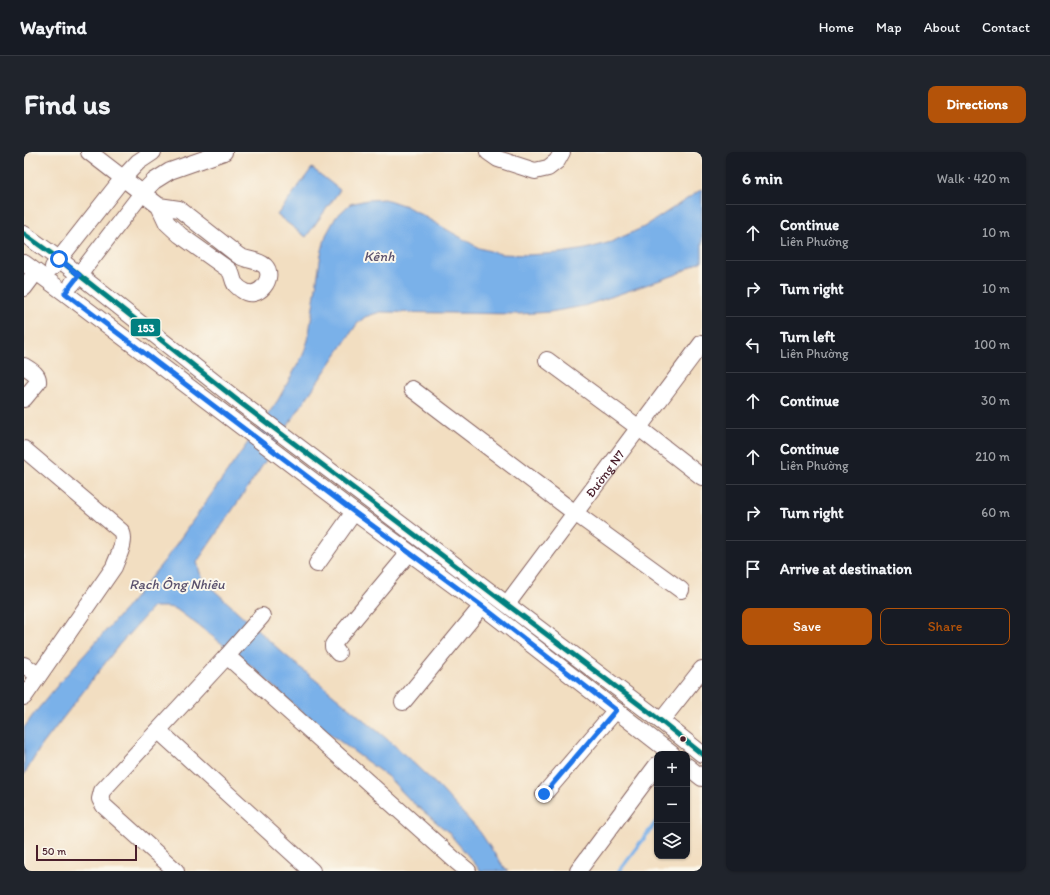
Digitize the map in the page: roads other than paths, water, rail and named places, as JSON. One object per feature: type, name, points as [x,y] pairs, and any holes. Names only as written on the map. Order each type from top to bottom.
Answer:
[{"type":"street","points":[[89,152],[143,192],[159,206],[167,223],[180,235],[230,270],[232,272],[235,284],[243,291],[250,294],[263,288],[268,274],[266,267],[255,260],[242,258],[179,209],[159,206]]},
{"type":"street","points":[[24,288],[35,271],[59,259],[123,178],[138,162],[152,152]]},
{"type":"street","points":[[65,293],[143,192],[154,181],[170,171],[224,152]]},
{"type":"street","points":[[488,152],[498,159],[535,171],[548,168],[557,161],[562,152]]},
{"type":"street","points":[[24,234],[59,259],[242,404],[661,721],[702,754]]},
{"type":"street","points":[[35,271],[354,512],[482,606],[616,710],[666,751]]},
{"type":"street","name":"Đường N7","points":[[507,604],[702,343]]},
{"type":"street","points":[[547,360],[702,477]]},
{"type":"street","points":[[24,366],[36,374],[38,378],[38,382],[24,399]]},
{"type":"street","points":[[412,389],[575,513],[681,590]]},
{"type":"street","points":[[24,449],[121,531],[124,536],[114,567],[24,696]]},
{"type":"street","points":[[317,564],[354,512]]},
{"type":"street","points":[[338,653],[333,648],[335,642],[409,553]]},
{"type":"street","points":[[403,702],[482,606]]},
{"type":"street","points":[[176,871],[104,806],[100,799],[102,791],[159,731],[257,622]]},
{"type":"street","points":[[228,654],[458,868]]},
{"type":"street","points":[[24,665],[38,675]]},
{"type":"street","points":[[661,721],[702,669]]},
{"type":"street","points":[[544,794],[616,710]]},
{"type":"street","points":[[159,731],[312,871]]},
{"type":"street","points":[[690,768],[702,778]]},
{"type":"street","points":[[578,871],[654,769]]},
{"type":"water","points":[[312,168],[340,190],[306,237],[277,215]]},
{"type":"water","points":[[702,189],[702,261],[675,275],[584,306],[550,312],[519,314],[380,312],[365,317],[357,324],[197,562],[200,573],[205,582],[284,654],[393,744],[439,787],[480,832],[502,865],[508,871],[481,871],[448,832],[411,801],[388,777],[306,716],[255,669],[176,609],[168,607],[153,607],[119,645],[40,748],[24,775],[24,728],[62,680],[126,608],[165,560],[278,400],[303,355],[308,340],[321,254],[326,235],[336,217],[350,204],[367,200],[385,199],[406,206],[479,248],[501,254],[527,255],[560,253],[586,249],[611,242],[644,227]]},
{"type":"waterway","points":[[619,871],[655,823]]},
{"type":"water label","name":"Kênh","points":[[379,256]]},
{"type":"water label","name":"Rạch Ông Nhiêu","points":[[177,584]]}]
